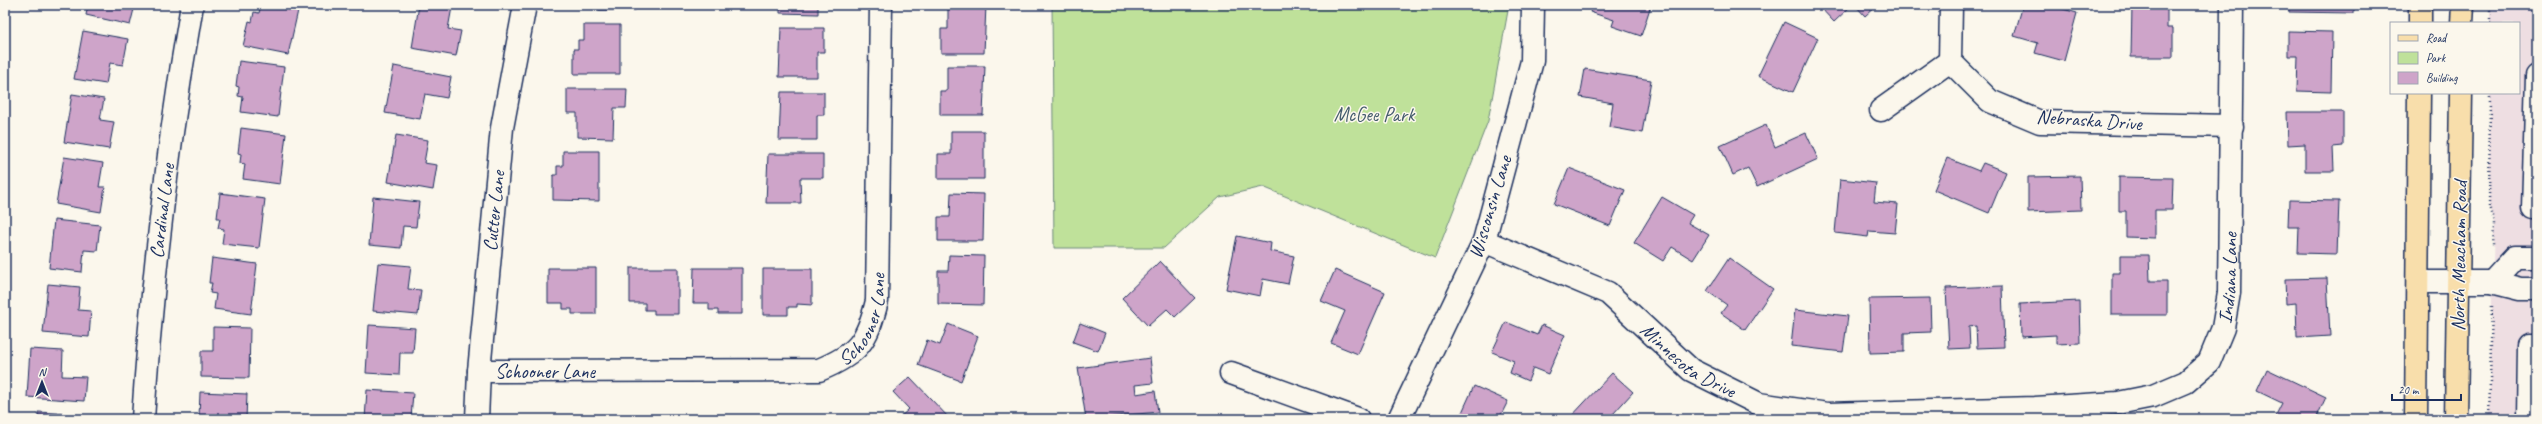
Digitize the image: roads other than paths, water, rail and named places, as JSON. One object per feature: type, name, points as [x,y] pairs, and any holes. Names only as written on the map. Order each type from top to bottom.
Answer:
[{"type":"main road","points":[[2420,5],[2420,22]]},
{"type":"main road","points":[[2462,5],[2462,22]]},
{"type":"main road","name":"North Meacham Road","points":[[2416,419],[2419,94]]},
{"type":"main road","name":"North Meacham Road","points":[[2456,419],[2461,94]]},
{"type":"street","name":"Cardinal Lane","points":[[143,419],[150,308],[163,200],[192,5]]},
{"type":"street","name":"Cutter Lane","points":[[477,419],[479,371],[502,128],[525,5]]},
{"type":"street","name":"Schooner Lane","points":[[479,371],[819,370],[843,360],[861,344],[871,327],[877,301],[881,5]]},
{"type":"street","name":"Wisconsin Lane","points":[[1399,419],[1484,242],[1532,61],[1532,5]]},
{"type":"street","points":[[1881,110],[1950,61],[1951,5]]},
{"type":"street","name":"Indiana Lane","points":[[2035,413],[2118,403],[2153,396],[2186,382],[2209,362],[2223,328],[2229,293],[2232,126],[2232,5]]},
{"type":"street","name":"Nebraska Drive","points":[[1950,61],[1990,101],[2040,122],[2232,126]]},
{"type":"street","points":[[2537,76],[2533,208],[2537,208]]},
{"type":"street","name":"Minnesota Drive","points":[[1484,242],[1608,293],[1690,370],[1759,404],[1828,414],[2035,413]]},
{"type":"street","points":[[2492,282],[2515,257],[2537,257]]},
{"type":"street","points":[[2418,282],[2492,282],[2520,289],[2537,289]]},
{"type":"street","points":[[2528,419],[2529,345],[2537,345]]},
{"type":"street","points":[[1231,373],[1358,419]]},
{"type":"park label","name":"McGee Park","points":[[1374,114]]}]
